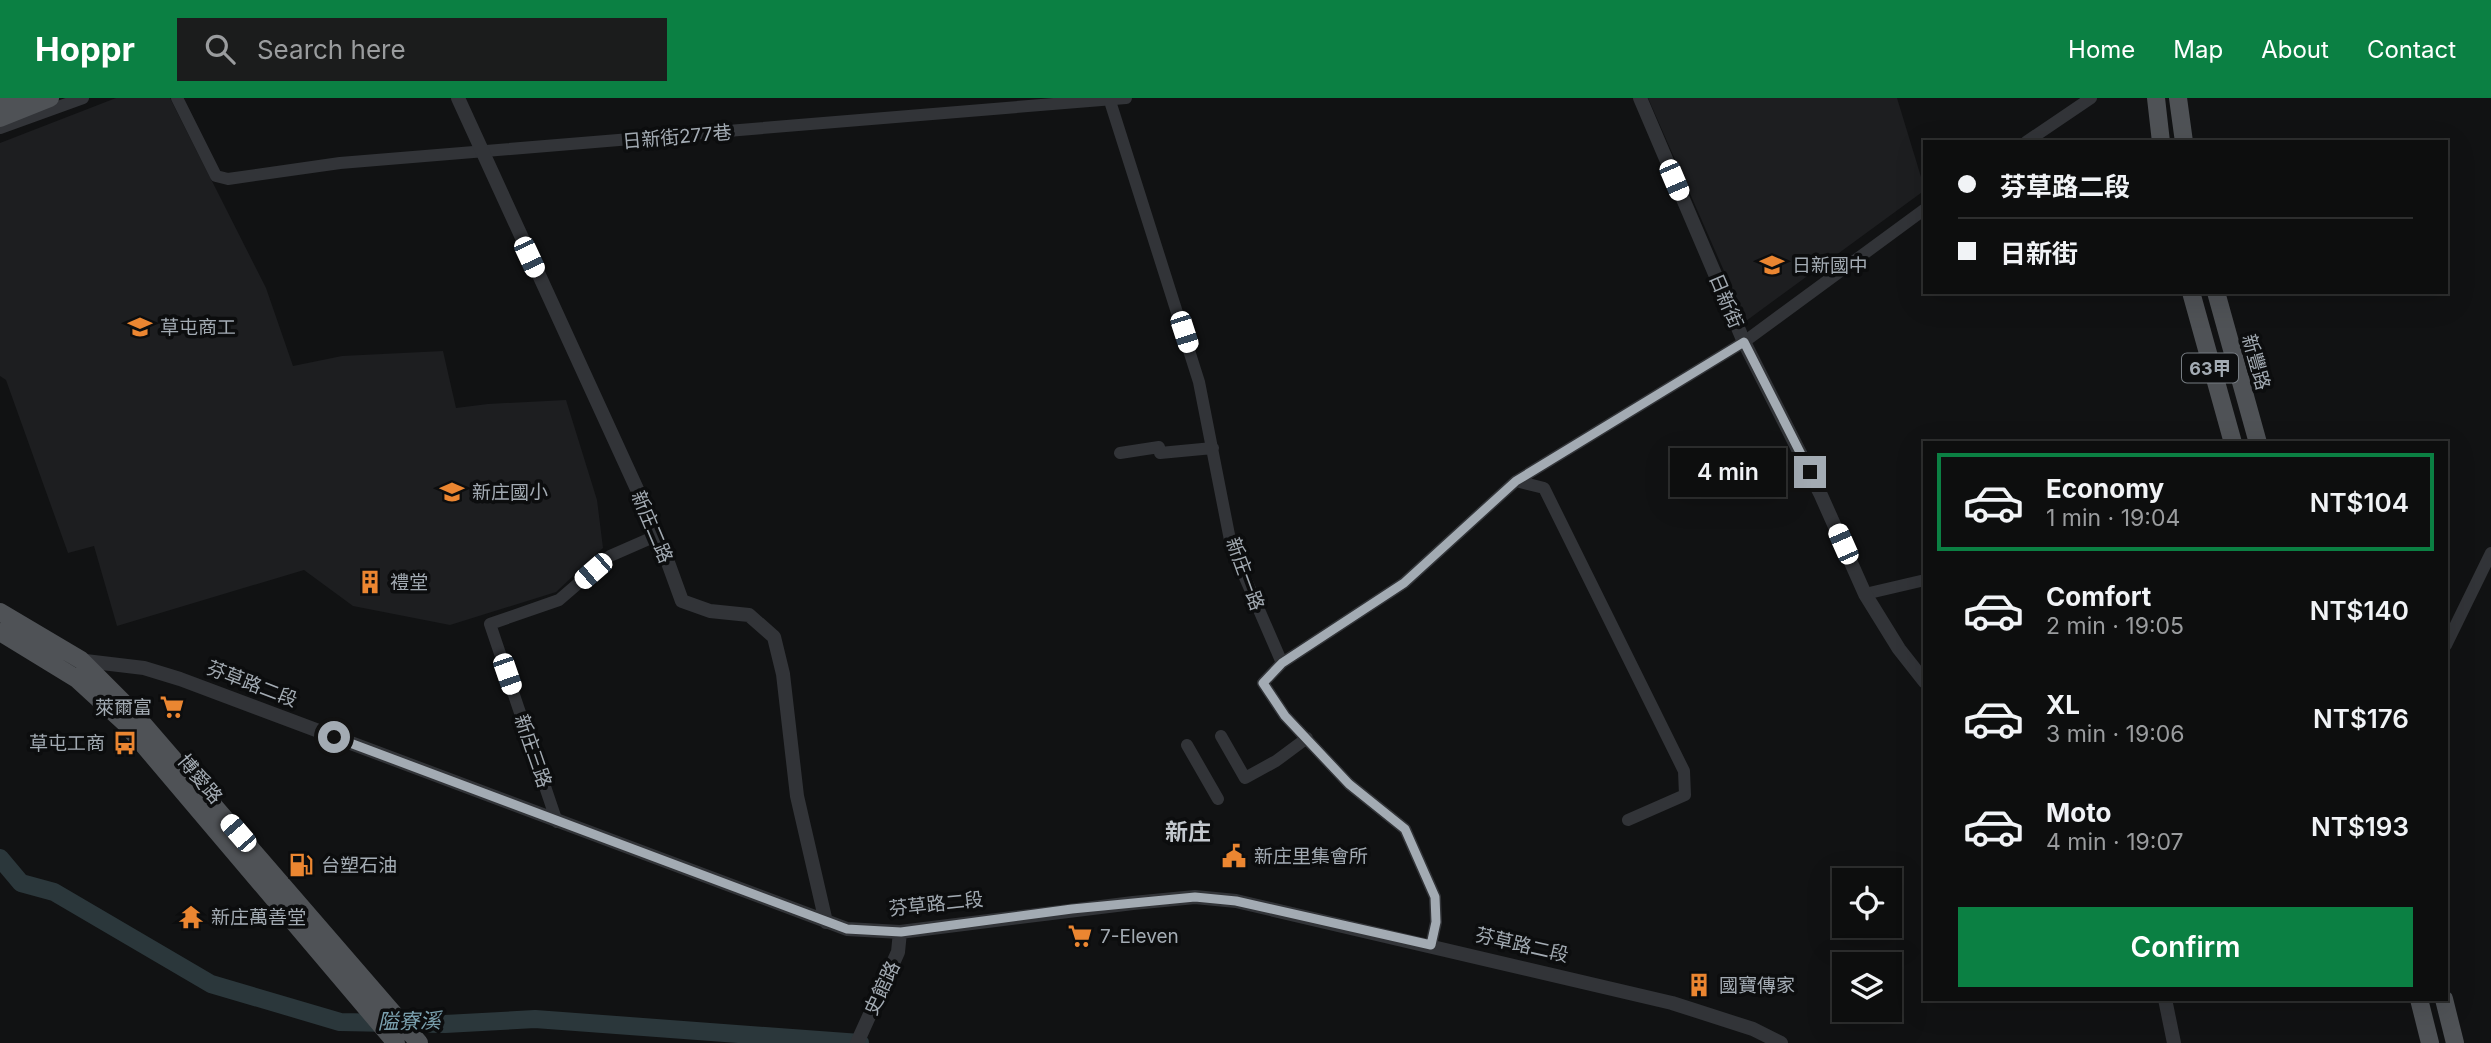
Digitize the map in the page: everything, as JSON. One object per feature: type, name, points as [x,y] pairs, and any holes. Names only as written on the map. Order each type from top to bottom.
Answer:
[{"type":"main road","points":[[0,104],[19,98]]},
{"type":"main road","points":[[0,118],[50,98]]},
{"type":"main road","points":[[2156,98],[2161,140]]},
{"type":"main road","points":[[2178,98],[2184,140]]},
{"type":"main road","name":"63甲","points":[[2192,294],[2232,441]]},
{"type":"main road","name":"新豐路","points":[[2217,294],[2257,441]]},
{"type":"main road","name":"芬草路二段","points":[[0,612],[81,660]]},
{"type":"main road","points":[[0,632],[51,661]]},
{"type":"main road","name":"博愛路","points":[[81,660],[130,709],[396,1043]]},
{"type":"main road","name":"博愛路","points":[[51,661],[77,679],[124,722],[419,1043]]},
{"type":"main road","points":[[2420,1001],[2430,1043]]},
{"type":"main road","points":[[2444,1001],[2455,1043]]},
{"type":"street","points":[[0,128],[83,98]]},
{"type":"street","name":"日新街277巷","points":[[177,98],[216,176],[228,178],[340,163],[1126,98]]},
{"type":"street","name":"新庄二路","points":[[458,98],[657,535],[682,601],[710,611],[749,615],[774,637],[783,674],[797,796],[826,922]]},
{"type":"street","name":"日新街","points":[[1640,98],[1744,342],[1821,494],[1865,594],[1899,649],[1923,679]]},
{"type":"street","points":[[2029,140],[2091,98]]},
{"type":"street","name":"新庄一路","points":[[1109,99],[1199,382],[1231,545],[1282,663]]},
{"type":"street","points":[[1431,945],[1436,922],[1435,897],[1405,829],[1349,784],[1285,716],[1263,683],[1282,663],[1404,583],[1516,481],[1744,342],[1923,210]]},
{"type":"street","points":[[1119,453],[1159,447],[1160,453],[1213,448]]},
{"type":"street","points":[[1516,481],[1545,488],[1684,771],[1685,794],[1628,820]]},
{"type":"street","name":"新庄三路","points":[[557,822],[491,624],[559,600],[610,556],[657,535]]},
{"type":"street","points":[[2448,641],[2491,553]]},
{"type":"street","points":[[1865,594],[1923,580]]},
{"type":"street","name":"芬草路二段","points":[[51,661],[81,660],[144,668],[180,679],[847,929],[901,932],[1072,909],[1195,897],[1236,901],[1672,1003],[1753,1029],[1781,1043]]},
{"type":"street","points":[[1222,736],[1245,778],[1307,738]]},
{"type":"street","points":[[1187,745],[1218,799]]},
{"type":"street","name":"史館路","points":[[858,1039],[898,952],[901,932]]},
{"type":"street","points":[[2165,1001],[2174,1043]]},
{"type":"shaded area","name":"草屯商工","points":[[116,98],[170,98],[266,288],[293,366],[342,356],[443,351],[456,408],[566,400],[597,500],[603,548],[556,592],[450,625],[353,606],[304,570],[117,626],[94,546],[68,553],[6,380],[0,376],[0,143]]},
{"type":"shaded area","name":"日新國中","points":[[1648,98],[1897,98],[1923,183],[1923,191],[1746,321]]},
{"type":"waterway","name":"隘寮溪","points":[[0,858],[21,883],[54,892],[211,984],[340,1022],[445,1024],[535,1019],[860,1043]]},
{"type":"place","name":"日新國中","points":[[1772,265]]},
{"type":"place","name":"草屯商工","points":[[140,327]]},
{"type":"place","name":"新庄國小","points":[[452,492]]},
{"type":"place","name":"禮堂","points":[[370,582]]},
{"type":"place","name":"萊爾富","points":[[172,707]]},
{"type":"place","name":"草屯工商","points":[[125,743]]},
{"type":"place","name":"新庄里集會所","points":[[1234,856]]},
{"type":"place","name":"台塑石油","points":[[301,865]]},
{"type":"place","name":"新庄萬善堂","points":[[191,917]]},
{"type":"place","name":"7-Eleven","points":[[1080,936]]},
{"type":"place","name":"國寶傳家","points":[[1699,985]]},
{"type":"district","name":"新庄","points":[[1188,832]]},
{"type":"route","points":[[334,737],[678,868],[847,929],[901,932],[1072,909],[1195,897],[1236,901],[1431,945],[1436,922],[1435,897],[1428,875],[1405,829],[1380,806],[1349,784],[1285,716],[1263,683],[1282,663],[1404,583],[1516,481],[1744,342],[1810,472]]}]
